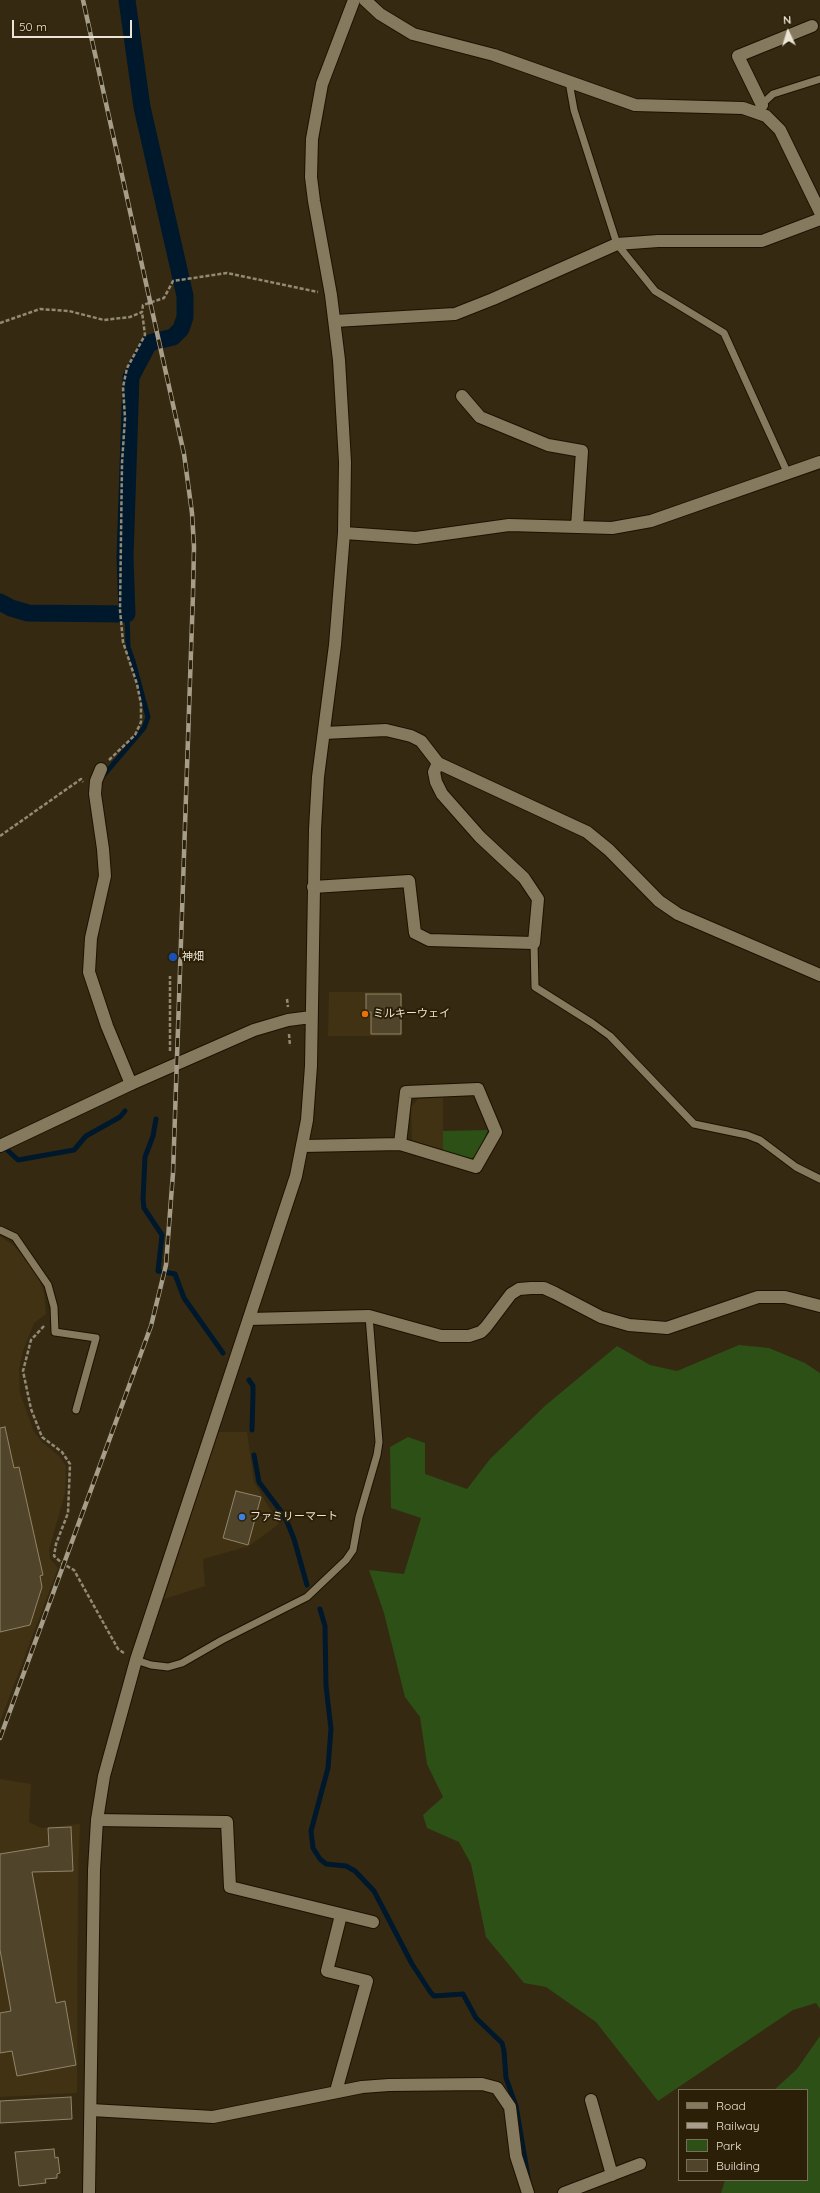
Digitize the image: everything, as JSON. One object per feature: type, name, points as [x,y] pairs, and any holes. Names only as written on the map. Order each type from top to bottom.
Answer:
[{"type":"street","points":[[89,2193],[92,1939],[97,1820],[104,1776],[136,1660],[296,1176],[303,1146],[310,1096],[313,887],[317,792],[335,645],[344,533],[345,462],[343,404],[335,321],[314,201],[312,177],[312,139],[322,84],[354,0]]},
{"type":"street","points":[[365,0],[380,14],[413,34],[494,55],[635,105],[758,108]]},
{"type":"street","points":[[812,26],[738,56],[758,108],[780,130],[820,212]]},
{"type":"street","points":[[335,321],[455,314],[493,299],[617,244],[658,241],[762,241],[820,219]]},
{"type":"street","points":[[462,396],[480,417],[548,446],[582,451],[577,527]]},
{"type":"street","points":[[344,533],[416,538],[509,525],[612,528],[651,521],[820,462]]},
{"type":"street","points":[[324,733],[386,730],[399,732],[420,741],[438,763],[587,832],[609,850],[659,901],[678,914],[820,975]]},
{"type":"street","points":[[313,887],[409,881],[415,933],[429,940],[534,943],[538,899],[524,878],[480,837],[442,794],[436,782],[434,772],[438,763]]},
{"type":"street","points":[[100,769],[96,781],[95,794],[103,849],[105,876],[91,938],[89,972],[107,1026],[131,1084]]},
{"type":"street","points":[[0,1146],[131,1084],[254,1030],[288,1020],[311,1017]]},
{"type":"street","points":[[303,1146],[400,1144],[476,1167],[496,1132],[478,1090],[406,1092],[400,1144]]},
{"type":"street","points":[[249,1319],[369,1316],[441,1336],[469,1336],[481,1332],[511,1294],[519,1289],[531,1288],[544,1288],[601,1317],[629,1325],[667,1328],[758,1297],[786,1297],[820,1306]]},
{"type":"street","points":[[97,1820],[227,1822],[230,1887],[373,1922]]},
{"type":"street","points":[[336,2091],[367,1981],[327,1971],[341,1915]]},
{"type":"street","points":[[91,2110],[213,2117],[336,2091],[389,2084],[482,2084],[497,2088],[510,2107],[516,2156],[528,2193]]},
{"type":"street","points":[[592,2100],[612,2175]]},
{"type":"street","points":[[564,2193],[640,2164]]},
{"type":"lane","points":[[758,108],[773,94],[820,79]]},
{"type":"lane","points":[[569,82],[574,110],[617,244],[655,291],[724,333],[788,474]]},
{"type":"lane","points":[[534,943],[535,987],[610,1036],[694,1124],[747,1134],[760,1140],[796,1168],[820,1179]]},
{"type":"lane","points":[[0,1230],[15,1237],[48,1285],[54,1316],[55,1332],[96,1338],[76,1410]]},
{"type":"lane","points":[[136,1660],[151,1665],[168,1667],[182,1663],[222,1640],[307,1597],[346,1560],[352,1550],[359,1517],[377,1455],[378,1442],[369,1316]]},
{"type":"path","points":[[100,769],[135,735],[141,722],[141,704],[137,684],[123,642],[120,610],[122,463],[126,418],[123,387],[127,368],[145,335],[142,312],[143,305],[164,298],[173,281],[227,273],[331,295]]},
{"type":"path","points":[[0,323],[40,309],[69,311],[104,320],[130,318],[142,312]]},
{"type":"path","points":[[0,836],[81,779],[86,785]]},
{"type":"path","points":[[170,976],[170,1051]]},
{"type":"path","points":[[54,1316],[31,1340],[23,1371],[31,1409],[42,1437],[62,1452],[70,1464],[68,1513],[56,1544],[54,1556],[63,1564],[74,1570],[118,1649],[136,1660]]},
{"type":"shaded area","name":"ミルキーウェイ","points":[[329,992],[402,992],[402,1036],[328,1036]]},
{"type":"shaded area","points":[[443,1097],[443,1151],[412,1141],[411,1107],[418,1099]]},
{"type":"shaded area","points":[[0,1236],[13,1245],[26,1259],[39,1279],[44,1293],[46,1314],[34,1323],[23,1351],[19,1369],[20,1393],[34,1432],[42,1442],[59,1456],[66,1466],[65,1493],[49,1550],[50,1559],[58,1568],[0,1722]]},
{"type":"shaded area","points":[[218,1432],[247,1432],[254,1482],[279,1524],[249,1546],[203,1559],[205,1586],[164,1599]]},
{"type":"shaded area","points":[[0,1779],[31,1784],[29,1822],[41,1828],[80,1824],[78,1877],[77,2093],[0,2097]]},
{"type":"green space","points":[[488,1130],[477,1156],[467,1160],[443,1151],[443,1131]]},
{"type":"green space","points":[[739,1345],[769,1348],[805,1363],[820,1373],[820,2009],[816,2003],[793,2010],[658,2101],[596,2022],[546,1987],[524,1983],[486,1937],[471,1864],[459,1842],[427,1828],[423,1815],[443,1797],[427,1764],[420,1717],[405,1697],[384,1613],[369,1570],[404,1574],[421,1518],[391,1508],[390,1447],[408,1437],[425,1443],[425,1474],[467,1489],[490,1459],[546,1405],[617,1346],[650,1365],[677,1371]]},
{"type":"green space","points":[[820,2036],[820,2193],[721,2193],[725,2181],[808,2181],[808,2089],[775,2089],[797,2069]]},
{"type":"building","points":[[366,994],[401,994],[401,1034],[371,1034],[371,1012],[366,1013]]},
{"type":"building","points":[[5,1427],[14,1468],[19,1467],[43,1575],[40,1576],[42,1587],[30,1625],[0,1632],[0,1428]]},
{"type":"building","name":"ファミリーマート","points":[[236,1491],[261,1497],[248,1545],[223,1538]]},
{"type":"building","points":[[71,1827],[73,1871],[32,1872],[56,2003],[65,2001],[76,2065],[17,2076],[12,2051],[0,2053],[0,2013],[11,2011],[0,1950],[0,1854],[49,1846],[48,1828]]},
{"type":"building","points":[[71,2097],[72,2119],[0,2123],[0,2101]]},
{"type":"building","points":[[54,2149],[55,2158],[58,2157],[60,2173],[57,2174],[57,2178],[45,2179],[46,2183],[19,2186],[15,2152]]},
{"type":"waterway","points":[[0,602],[11,608],[28,613],[127,614],[125,557],[131,377],[149,343],[173,337],[181,329],[185,317],[185,296],[142,107],[127,0]]},
{"type":"waterway","points":[[103,776],[144,728],[148,717],[128,647],[127,614]]},
{"type":"waterway","points":[[3,1146],[18,1160],[74,1150],[86,1136],[120,1117],[125,1111]]},
{"type":"waterway","points":[[156,1119],[153,1136],[145,1157],[143,1199],[144,1208],[162,1235],[158,1271],[175,1274],[184,1298],[223,1353]]},
{"type":"waterway","points":[[249,1380],[253,1386],[252,1430]]},
{"type":"waterway","points":[[254,1455],[259,1482],[283,1514],[288,1524],[294,1539],[307,1585]]},
{"type":"waterway","points":[[320,1609],[325,1626],[326,1686],[331,1729],[328,1768],[311,1831],[313,1848],[320,1859],[326,1864],[346,1866],[355,1871],[374,1891],[412,1964],[431,1993],[434,1996],[463,1994],[476,2018],[502,2043],[506,2078],[516,2106],[528,2177]]},
{"type":"railway","points":[[0,1738],[151,1326],[166,1265],[173,1173],[193,594],[194,547],[192,513],[184,454],[83,0]]},
{"type":"place","name":"神畑","points":[[173,957]]},
{"type":"place","name":"ミルキーウェイ","points":[[365,1014]]},
{"type":"place","name":"ファミリーマート","points":[[242,1517]]}]
